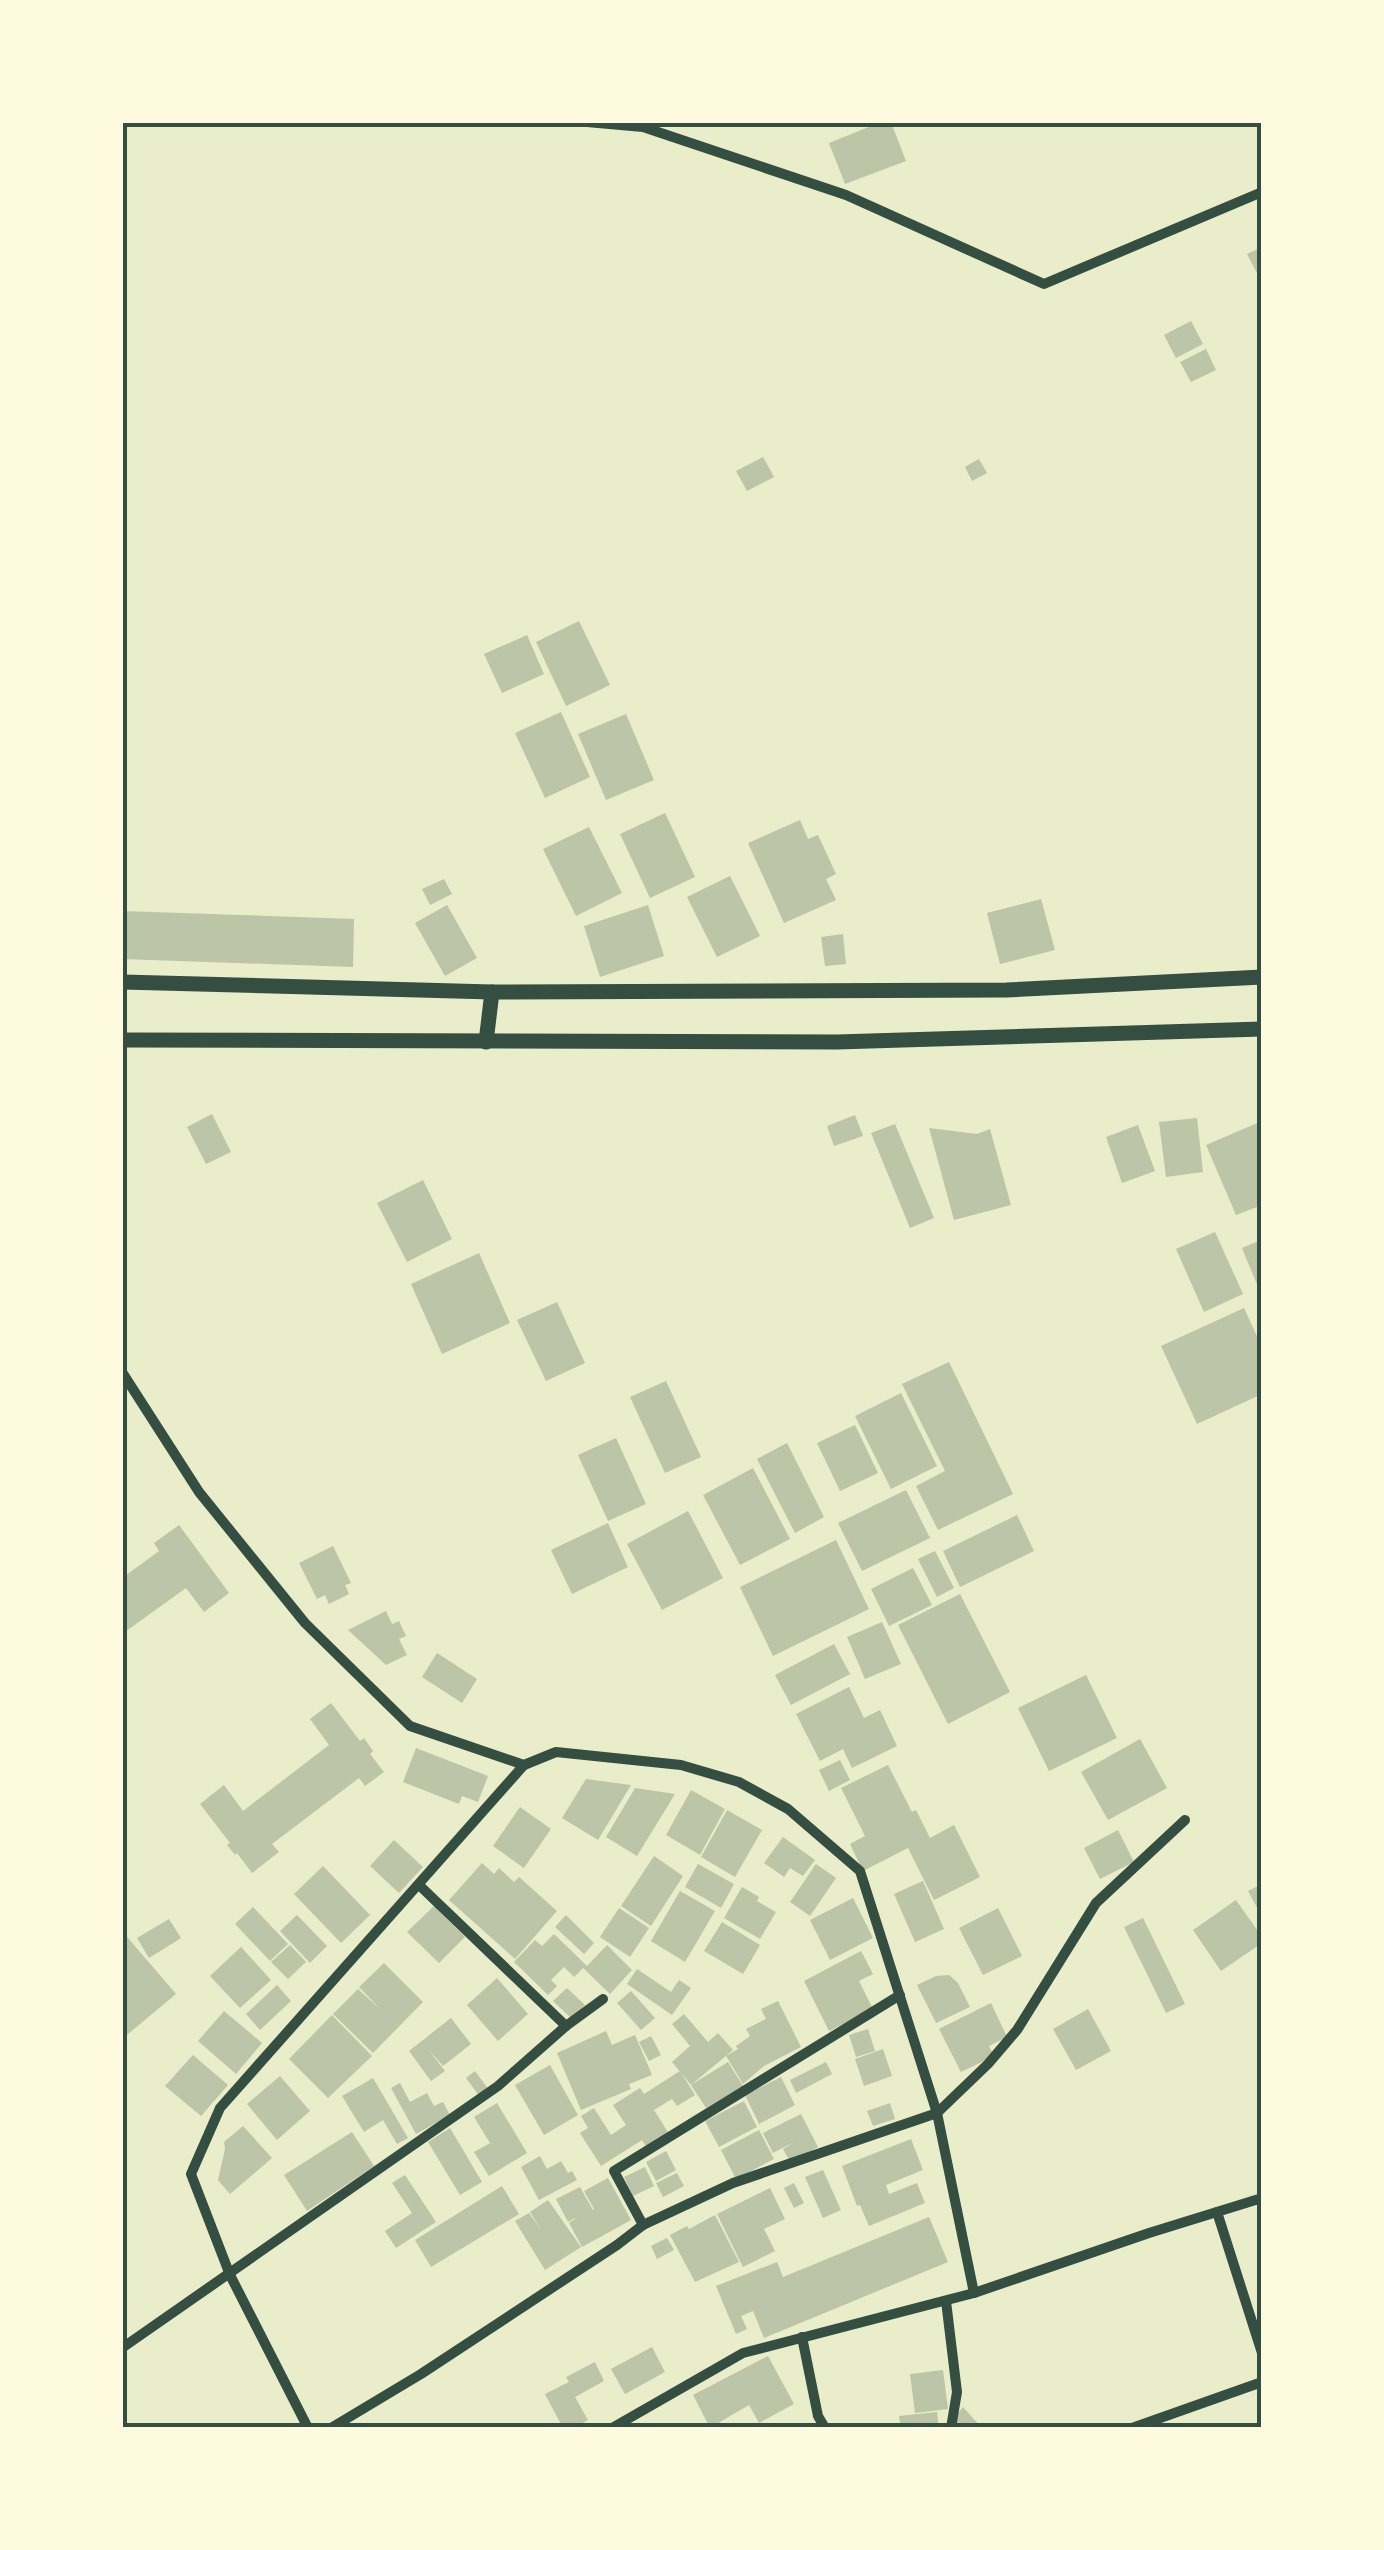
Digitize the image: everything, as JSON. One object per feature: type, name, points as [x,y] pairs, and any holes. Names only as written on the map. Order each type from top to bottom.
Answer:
[{"type":"main road","points":[[122,982],[492,992],[1006,990],[1262,977]]},
{"type":"main road","points":[[486,1042],[492,992]]},
{"type":"main road","points":[[122,1040],[837,1042],[1262,1029]]},
{"type":"street","points":[[587,122],[643,128],[846,195],[1044,284],[1262,192]]},
{"type":"street","points":[[122,1372],[199,1492],[305,1623],[397,1714],[410,1726],[524,1765]]},
{"type":"street","points":[[308,2428],[230,2275],[191,2174],[220,2108],[524,1765],[556,1752],[681,1765],[739,1782],[788,1810],[860,1871],[937,2114],[974,2294]]},
{"type":"street","points":[[332,2428],[421,2374],[643,2224],[733,2182],[937,2114],[1017,2030],[1096,1902],[1185,1820]]},
{"type":"street","points":[[419,1885],[566,2026]]},
{"type":"street","points":[[643,2224],[614,2171],[900,1995]]},
{"type":"street","points":[[122,2348],[498,2086],[603,1999]]},
{"type":"street","points":[[613,2427],[742,2353],[974,2294],[1262,2198]]},
{"type":"street","points":[[1217,2212],[1262,2353]]},
{"type":"street","points":[[946,2301],[957,2392],[951,2428]]},
{"type":"street","points":[[802,2338],[818,2416],[825,2428]]},
{"type":"street","points":[[1132,2428],[1262,2382]]},
{"type":"building","points":[[881,122],[891,122],[906,161],[845,184],[829,143]]},
{"type":"building","points":[[1262,247],[1262,283],[1247,254]]},
{"type":"building","points":[[1191,321],[1203,344],[1176,358],[1164,335]]},
{"type":"building","points":[[1206,349],[1216,370],[1191,382],[1180,362]]},
{"type":"building","points":[[763,457],[774,477],[747,491],[736,471]]},
{"type":"building","points":[[979,459],[987,473],[972,481],[965,467]]},
{"type":"building","points":[[579,621],[610,685],[566,706],[536,642]]},
{"type":"building","points":[[527,635],[544,674],[502,693],[484,654]]},
{"type":"building","points":[[561,712],[590,777],[545,798],[515,733]]},
{"type":"building","points":[[626,714],[654,780],[606,800],[578,734]]},
{"type":"building","points":[[665,813],[695,877],[650,898],[620,834]]},
{"type":"building","points":[[800,820],[808,839],[818,835],[836,874],[826,879],[836,900],[784,923],[748,843]]},
{"type":"building","points":[[589,827],[622,893],[576,916],[543,849]]},
{"type":"building","points":[[730,876],[760,936],[717,957],[687,897]]},
{"type":"building","points":[[444,879],[452,894],[430,905],[422,889]]},
{"type":"building","points":[[1041,899],[1055,950],[1000,964],[987,913]]},
{"type":"building","points":[[447,905],[477,958],[445,976],[415,923]]},
{"type":"building","points":[[648,905],[664,956],[600,977],[584,926]]},
{"type":"building","points":[[122,911],[354,919],[353,967],[122,959]]},
{"type":"building","points":[[843,934],[846,964],[825,966],[821,937]]},
{"type":"building","points":[[212,1114],[231,1152],[206,1164],[187,1127]]},
{"type":"building","points":[[855,1115],[863,1136],[834,1146],[827,1126]]},
{"type":"building","points":[[1197,1118],[1203,1172],[1166,1177],[1159,1122]]},
{"type":"building","points":[[1262,1121],[1262,1205],[1236,1215],[1206,1145]]},
{"type":"building","points":[[895,1124],[934,1218],[910,1228],[871,1133]]},
{"type":"building","points":[[1138,1125],[1155,1171],[1122,1183],[1106,1137]]},
{"type":"building","points":[[929,1128],[977,1134],[990,1129],[1011,1205],[954,1220]]},
{"type":"building","points":[[423,1180],[452,1239],[407,1262],[377,1203]]},
{"type":"building","points":[[1215,1232],[1243,1294],[1204,1312],[1176,1249]]},
{"type":"building","points":[[1261,1240],[1261,1294],[1242,1248]]},
{"type":"building","points":[[479,1253],[510,1323],[442,1354],[411,1284]]},
{"type":"building","points":[[557,1302],[585,1363],[546,1381],[517,1320]]},
{"type":"building","points":[[1244,1308],[1262,1347],[1262,1394],[1197,1424],[1161,1346]]},
{"type":"building","points":[[949,1362],[1013,1494],[938,1530],[916,1486],[945,1471],[902,1384]]},
{"type":"building","points":[[666,1381],[701,1457],[665,1473],[630,1397]]},
{"type":"building","points":[[901,1393],[937,1466],[891,1489],[855,1416]]},
{"type":"building","points":[[855,1425],[878,1473],[840,1491],[817,1443]]},
{"type":"building","points":[[616,1438],[646,1504],[608,1521],[578,1455]]},
{"type":"building","points":[[787,1443],[824,1517],[795,1533],[757,1459]]},
{"type":"building","points":[[753,1468],[790,1539],[740,1565],[703,1495]]},
{"type":"building","points":[[906,1490],[930,1538],[862,1571],[838,1523]]},
{"type":"building","points":[[688,1511],[723,1578],[662,1610],[627,1544]]},
{"type":"building","points":[[1017,1515],[1034,1551],[960,1587],[943,1551]]},
{"type":"building","points":[[608,1523],[628,1567],[572,1594],[551,1550]]},
{"type":"building","points":[[179,1525],[229,1593],[204,1612],[186,1588],[122,1634],[122,1578],[159,1551],[154,1543]]},
{"type":"building","points":[[836,1540],[869,1609],[773,1656],[740,1587]]},
{"type":"building","points":[[333,1546],[351,1583],[345,1585],[349,1594],[329,1604],[325,1595],[317,1599],[299,1563]]},
{"type":"building","points":[[935,1551],[954,1588],[937,1597],[918,1559]]},
{"type":"building","points":[[913,1568],[932,1605],[889,1626],[871,1589]]},
{"type":"building","points":[[960,1594],[1010,1692],[948,1724],[898,1625]]},
{"type":"building","points":[[386,1611],[392,1624],[399,1621],[406,1636],[399,1639],[407,1655],[386,1665],[348,1630]]},
{"type":"building","points":[[882,1622],[901,1664],[865,1679],[847,1637]]},
{"type":"building","points":[[834,1644],[850,1674],[791,1705],[775,1675]]},
{"type":"building","points":[[437,1653],[477,1679],[462,1703],[422,1677]]},
{"type":"building","points":[[1086,1675],[1117,1738],[1049,1771],[1018,1708]]},
{"type":"building","points":[[849,1687],[864,1718],[880,1710],[897,1746],[852,1768],[843,1749],[820,1761],[796,1714]]},
{"type":"building","points":[[331,1703],[360,1741],[364,1738],[384,1772],[365,1786],[359,1778],[272,1844],[279,1852],[252,1873],[227,1845],[230,1843],[200,1804],[224,1785],[243,1811],[329,1745],[310,1719]]},
{"type":"building","points":[[1140,1739],[1167,1788],[1108,1820],[1081,1772]]},
{"type":"building","points":[[416,1748],[488,1776],[478,1802],[462,1796],[459,1804],[403,1782]]},
{"type":"building","points":[[840,1760],[850,1780],[829,1791],[819,1770]]},
{"type":"building","points":[[888,1765],[930,1838],[954,1825],[980,1877],[934,1900],[908,1848],[863,1871],[850,1844],[865,1836],[841,1788]]},
{"type":"building","points":[[586,1779],[631,1785],[598,1840],[562,1818]]},
{"type":"building","points":[[635,1788],[675,1794],[637,1856],[606,1837]]},
{"type":"building","points":[[691,1790],[725,1809],[700,1855],[666,1835]]},
{"type":"building","points":[[520,1807],[551,1829],[524,1868],[493,1846]]},
{"type":"building","points":[[727,1810],[762,1830],[735,1877],[701,1857]]},
{"type":"building","points":[[1118,1830],[1134,1862],[1100,1879],[1084,1848]]},
{"type":"building","points":[[783,1837],[815,1860],[803,1876],[790,1868],[784,1877],[764,1863]]},
{"type":"building","points":[[394,1840],[423,1867],[399,1893],[370,1866]]},
{"type":"building","points":[[654,1856],[683,1876],[651,1926],[621,1906]]},
{"type":"building","points":[[482,1863],[494,1874],[499,1868],[514,1882],[519,1877],[557,1911],[515,1959],[449,1900]]},
{"type":"building","points":[[698,1864],[734,1884],[721,1908],[685,1887]]},
{"type":"building","points":[[816,1864],[836,1878],[810,1916],[790,1902]]},
{"type":"building","points":[[323,1866],[370,1915],[341,1943],[294,1894]]},
{"type":"building","points":[[923,1881],[944,1929],[915,1942],[894,1894]]},
{"type":"building","points":[[1262,1884],[1262,1917],[1248,1891]]},
{"type":"building","points":[[742,1887],[776,1912],[760,1939],[724,1918]]},
{"type":"building","points":[[680,1891],[715,1911],[685,1962],[651,1941]]},
{"type":"building","points":[[853,1898],[873,1938],[830,1960],[810,1920]]},
{"type":"building","points":[[1236,1900],[1262,1937],[1262,1943],[1221,1971],[1193,1930]]},
{"type":"building","points":[[434,1906],[465,1937],[439,1963],[407,1932]]},
{"type":"building","points":[[253,1907],[288,1944],[270,1961],[235,1924]]},
{"type":"building","points":[[619,1908],[649,1928],[630,1957],[600,1937]]},
{"type":"building","points":[[998,1908],[1022,1956],[983,1975],[959,1928]]},
{"type":"building","points":[[297,1915],[327,1946],[310,1963],[280,1931]]},
{"type":"building","points":[[566,1915],[594,1943],[584,1954],[555,1927]]},
{"type":"building","points":[[1143,1918],[1185,2004],[1166,2013],[1124,1927]]},
{"type":"building","points":[[169,1919],[181,1938],[149,1958],[137,1938]]},
{"type":"building","points":[[722,1922],[760,1945],[743,1974],[704,1951]]},
{"type":"building","points":[[122,1931],[176,1994],[122,2039]]},
{"type":"building","points":[[554,1934],[587,1966],[607,1945],[632,1970],[610,1994],[583,1968],[574,1977],[564,1967],[551,1980],[557,1986],[548,1995],[514,1962],[535,1940],[542,1946]]},
{"type":"building","points":[[290,1945],[306,1962],[288,1979],[271,1962]]},
{"type":"building","points":[[241,1947],[271,1980],[240,2008],[210,1976]]},
{"type":"building","points":[[861,1951],[873,1974],[859,1981],[873,2009],[829,2031],[804,1981]]},
{"type":"building","points":[[384,1963],[423,2002],[373,2053],[333,2014],[358,1989],[380,2009],[359,1987]]},
{"type":"building","points":[[637,1969],[671,1992],[679,1980],[691,1988],[672,2015],[627,1984]]},
{"type":"building","points":[[949,1975],[958,1983],[970,2007],[936,2023],[917,1985]]},
{"type":"building","points":[[497,1978],[528,2014],[498,2041],[467,2005]]},
{"type":"building","points":[[277,1985],[291,2001],[260,2030],[246,2014]]},
{"type":"building","points":[[567,1988],[585,2005],[572,2019],[553,2001]]},
{"type":"building","points":[[631,1991],[655,2018],[641,2030],[617,2003]]},
{"type":"building","points":[[778,2001],[801,2047],[764,2066],[743,2084],[726,2056],[750,2036],[746,2029],[766,2019],[761,2009]]},
{"type":"building","points":[[991,2003],[1007,2037],[989,2046],[994,2056],[961,2072],[939,2029]]},
{"type":"building","points":[[1088,2009],[1111,2051],[1076,2070],[1053,2029]]},
{"type":"building","points":[[224,2011],[262,2043],[236,2074],[198,2041]]},
{"type":"building","points":[[684,2014],[708,2042],[718,2033],[733,2050],[691,2085],[672,2062],[690,2046],[672,2024]]},
{"type":"building","points":[[332,2015],[372,2056],[328,2098],[289,2059]]},
{"type":"building","points":[[451,2018],[471,2044],[443,2066],[428,2049],[445,2071],[431,2081],[409,2051]]},
{"type":"building","points":[[868,2029],[875,2051],[856,2057],[849,2035]]},
{"type":"building","points":[[606,2031],[612,2045],[635,2035],[652,2075],[629,2084],[631,2089],[581,2110],[557,2053]]},
{"type":"building","points":[[651,2036],[661,2055],[649,2061],[639,2042]]},
{"type":"building","points":[[883,2049],[892,2076],[864,2086],[855,2059]]},
{"type":"building","points":[[193,2055],[228,2085],[201,2116],[165,2086]]},
{"type":"building","points":[[728,2062],[743,2086],[706,2108],[691,2085]]},
{"type":"building","points":[[826,2062],[832,2074],[796,2093],[790,2080]]},
{"type":"building","points":[[550,2065],[578,2115],[544,2135],[515,2085]]},
{"type":"building","points":[[475,2071],[489,2090],[480,2097],[466,2078]]},
{"type":"building","points":[[680,2071],[695,2095],[677,2106],[672,2099],[654,2110],[669,2134],[647,2148],[642,2140],[601,2166],[580,2133],[588,2128],[581,2116],[594,2108],[611,2135],[626,2125],[613,2105],[640,2088],[644,2094]]},
{"type":"building","points":[[280,2076],[310,2111],[277,2140],[247,2104]]},
{"type":"building","points":[[781,2077],[795,2105],[759,2124],[745,2095]]},
{"type":"building","points":[[373,2078],[408,2138],[397,2144],[383,2120],[364,2132],[342,2096]]},
{"type":"building","points":[[400,2083],[410,2102],[427,2093],[434,2106],[443,2102],[450,2115],[416,2134],[391,2088]]},
{"type":"building","points":[[744,2101],[757,2127],[719,2147],[705,2121]]},
{"type":"building","points":[[497,2103],[527,2153],[489,2176],[474,2152],[490,2143],[474,2117]]},
{"type":"building","points":[[890,2103],[895,2119],[873,2126],[867,2111]]},
{"type":"building","points":[[801,2114],[818,2147],[790,2162],[783,2149],[796,2141],[773,2153],[763,2133]]},
{"type":"building","points":[[243,2126],[272,2158],[230,2194],[218,2180],[224,2142]]},
{"type":"building","points":[[450,2128],[482,2182],[460,2195],[428,2142]]},
{"type":"building","points":[[759,2130],[774,2159],[736,2179],[721,2150]]},
{"type":"building","points":[[352,2132],[374,2166],[307,2211],[284,2175]]},
{"type":"building","points":[[911,2139],[923,2170],[886,2185],[889,2194],[917,2183],[925,2203],[869,2226],[842,2166]]},
{"type":"building","points":[[666,2151],[676,2170],[656,2181],[646,2162]]},
{"type":"building","points":[[540,2156],[547,2169],[561,2161],[577,2180],[539,2200],[521,2167]]},
{"type":"building","points":[[645,2167],[654,2186],[633,2196],[624,2177]]},
{"type":"building","points":[[823,2170],[841,2210],[823,2218],[805,2177]]},
{"type":"building","points":[[677,2173],[684,2186],[663,2197],[656,2183]]},
{"type":"building","points":[[405,2175],[436,2222],[396,2248],[385,2231],[412,2213],[392,2183]]},
{"type":"building","points":[[608,2178],[631,2220],[582,2247],[569,2223],[579,2216],[568,2222],[556,2199],[580,2187],[593,2210],[584,2191]]},
{"type":"building","points":[[794,2183],[804,2203],[794,2208],[784,2188]]},
{"type":"building","points":[[502,2186],[519,2214],[431,2267],[415,2240]]},
{"type":"building","points":[[770,2188],[785,2219],[764,2229],[775,2251],[743,2267],[717,2214]]},
{"type":"building","points":[[548,2200],[581,2247],[545,2270],[515,2221],[529,2213],[541,2230],[530,2212]]},
{"type":"building","points":[[715,2215],[739,2262],[695,2282],[670,2235]]},
{"type":"building","points":[[929,2217],[948,2262],[764,2338],[753,2311],[741,2316],[747,2329],[736,2334],[716,2286],[777,2262],[783,2277]]},
{"type":"building","points":[[667,2238],[674,2250],[657,2259],[651,2246]]},
{"type":"building","points":[[652,2347],[665,2372],[625,2394],[611,2369]]},
{"type":"building","points":[[768,2356],[794,2404],[759,2423],[749,2405],[710,2428],[693,2395]]},
{"type":"building","points":[[595,2362],[604,2381],[575,2397],[588,2420],[575,2428],[563,2428],[545,2394]]},
{"type":"building","points":[[943,2370],[948,2409],[915,2413],[910,2374]]},
{"type":"building","points":[[963,2407],[982,2428],[954,2428]]},
{"type":"building","points":[[937,2412],[939,2428],[901,2428],[899,2416]]}]
